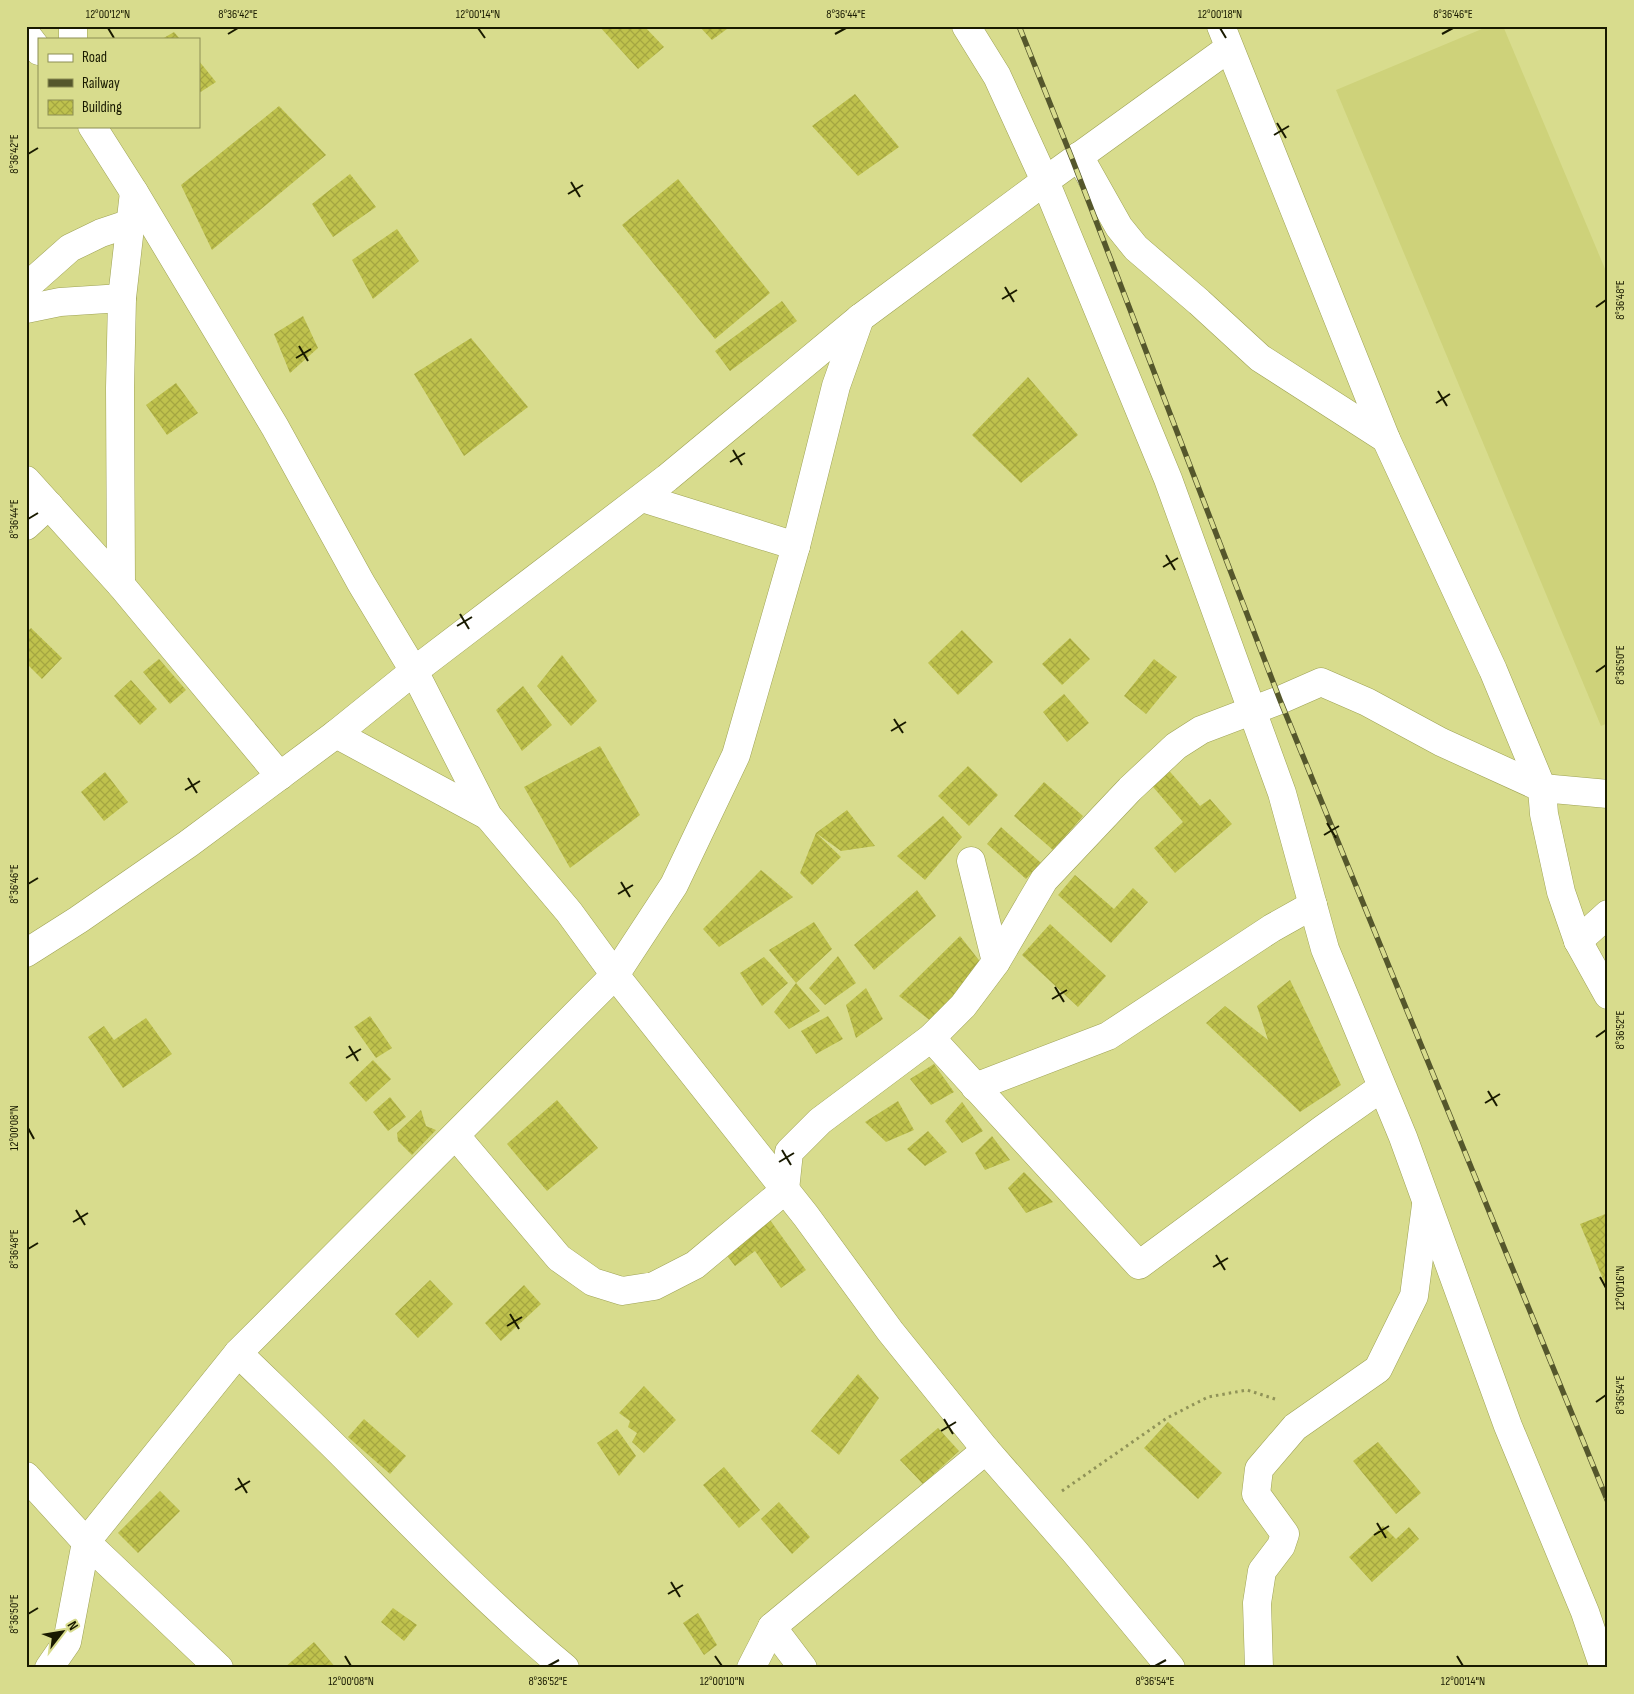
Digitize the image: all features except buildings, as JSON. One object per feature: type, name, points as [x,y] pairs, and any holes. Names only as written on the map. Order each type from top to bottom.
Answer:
[{"type":"street","points":[[966,26],[997,76],[1045,181],[1168,479],[1282,793],[1325,949],[1381,1088],[1403,1137],[1508,1426],[1584,1612],[1604,1668]]},
{"type":"street","points":[[26,34],[38,50]]},
{"type":"street","points":[[26,953],[180,850],[336,734],[414,671],[642,498],[860,318],[1079,156],[1225,37],[1386,439],[1493,670],[1542,788],[1544,814],[1561,892],[1578,940],[1608,995]]},
{"type":"street","points":[[93,128],[134,192],[275,427],[360,583],[414,671],[488,816],[569,912],[615,975],[785,1190],[890,1331],[986,1450],[1075,1552],[1160,1664]]},
{"type":"street","points":[[1079,156],[1118,227],[1136,248],[1260,358],[1386,439]]},
{"type":"street","points":[[121,585],[120,388],[122,298],[134,192]]},
{"type":"street","points":[[26,287],[70,248],[101,233],[131,223]]},
{"type":"street","points":[[26,309],[60,302],[122,298]]},
{"type":"street","points":[[49,1668],[66,1642],[86,1542],[238,1353],[615,975],[674,885],[736,755],[796,546],[836,386],[860,318]]},
{"type":"street","points":[[26,480],[121,585],[280,776]]},
{"type":"street","points":[[642,498],[796,546]]},
{"type":"street","points":[[26,526],[49,505]]},
{"type":"street","points":[[456,1136],[559,1258],[593,1282],[622,1291],[654,1286],[695,1265],[785,1190],[789,1152],[820,1121],[931,1038],[963,1006],[996,962],[1044,880],[1130,789],[1176,746],[1201,730],[1321,682],[1367,702],[1441,742],[1542,788],[1608,794]]},
{"type":"street","points":[[336,734],[488,816]]},
{"type":"street","points":[[971,861],[996,962]]},
{"type":"street","points":[[976,1087],[1108,1036],[1272,928],[1313,905]]},
{"type":"street","points":[[1578,940],[1608,914]]},
{"type":"street","points":[[931,1038],[1139,1265],[1381,1088]]},
{"type":"street","points":[[1259,1668],[1257,1602],[1262,1572],[1281,1546],[1285,1534],[1256,1494],[1259,1469],[1295,1428],[1378,1369],[1414,1296],[1426,1202]]},
{"type":"street","points":[[238,1353],[342,1454],[457,1571],[565,1668]]},
{"type":"street","points":[[751,1668],[772,1627],[986,1450]]},
{"type":"street","points":[[26,1476],[86,1542],[219,1668]]},
{"type":"street","points":[[772,1627],[803,1668]]},
{"type":"path","points":[[1038,1509],[1167,1418],[1208,1397],[1247,1390],[1293,1405],[1313,1415]]},
{"type":"shaded area","points":[[1489,26],[1503,26],[1608,276],[1608,723],[1601,726],[1336,90]]},
{"type":"railway","points":[[1019,26],[1073,161],[1280,700],[1608,1502]]}]
